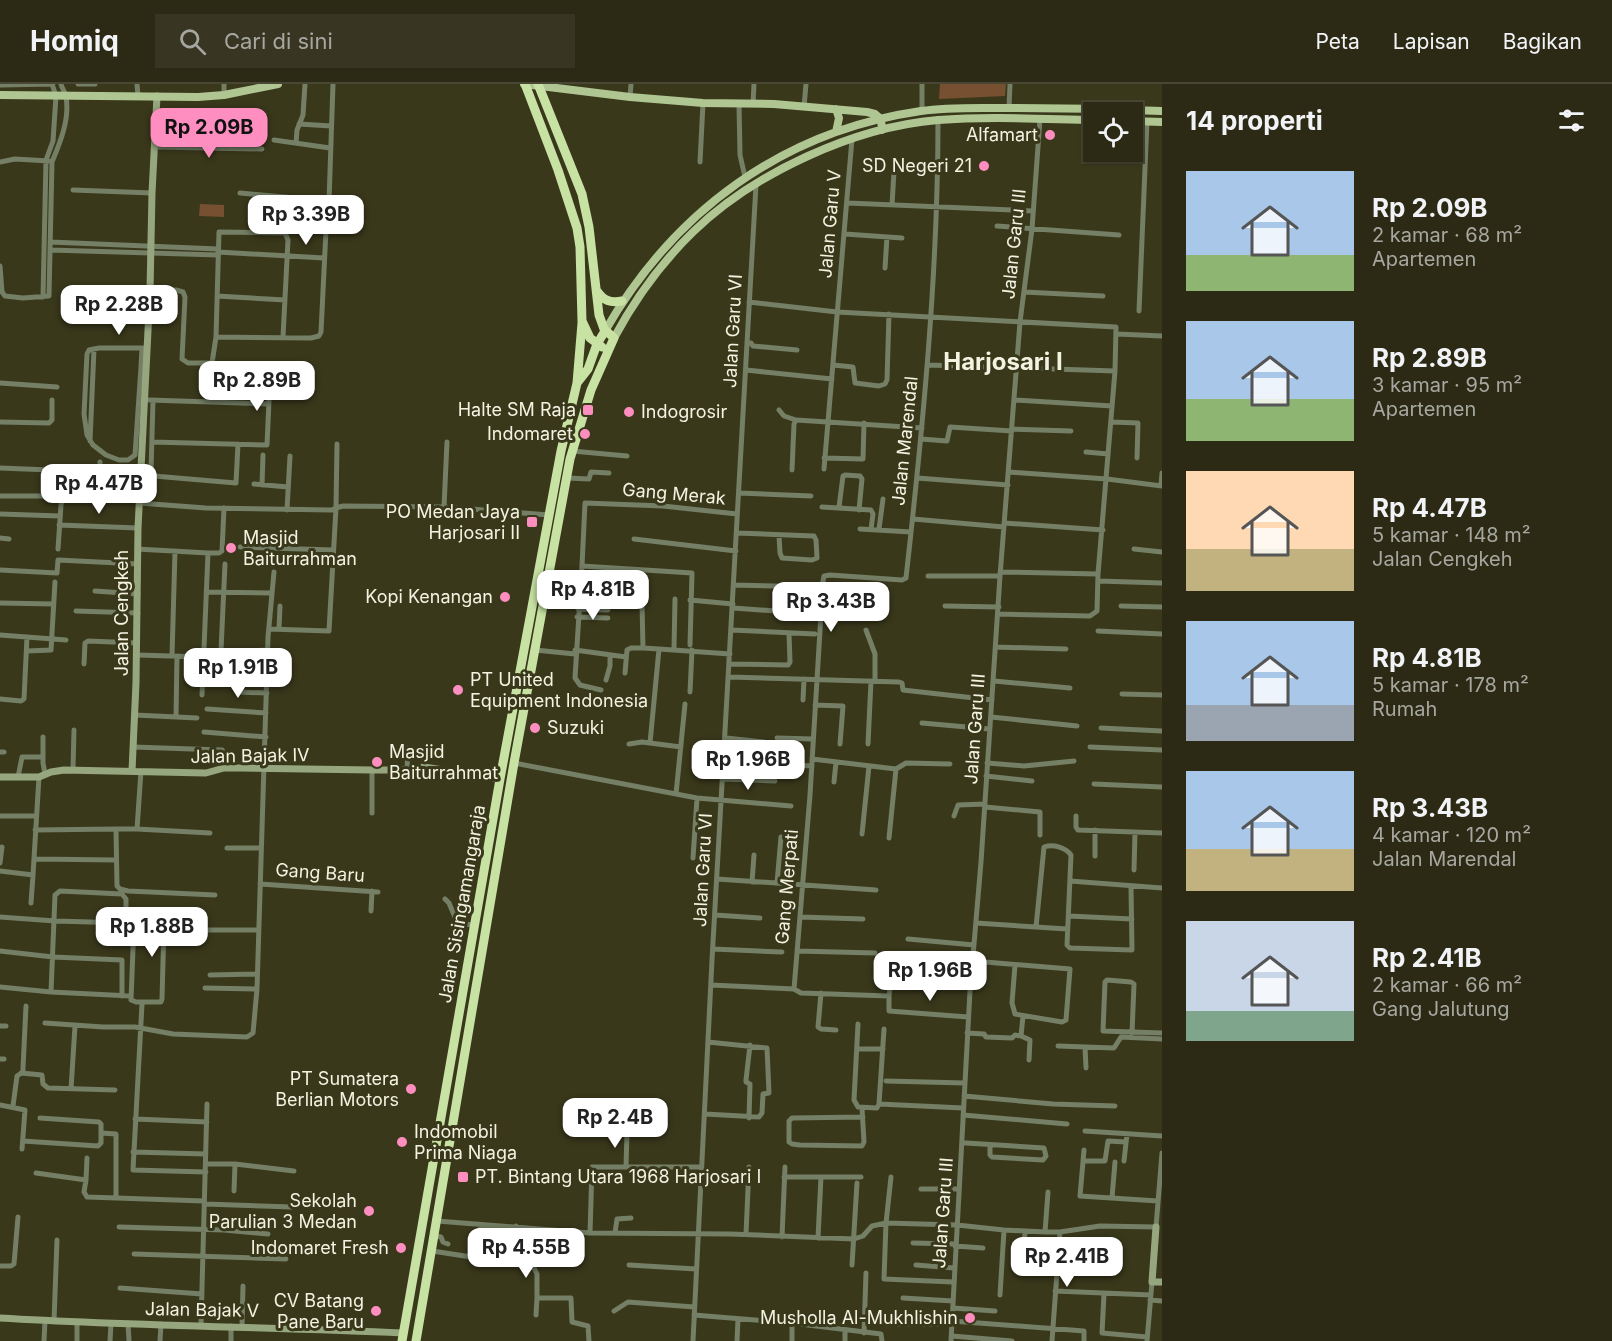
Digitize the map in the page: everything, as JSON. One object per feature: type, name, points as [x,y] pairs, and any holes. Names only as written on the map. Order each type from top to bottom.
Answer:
[{"type":"highway","points":[[524,84],[558,170],[577,228],[580,247],[582,321],[577,383]]},
{"type":"highway","points":[[538,85],[582,194],[589,227],[599,315],[605,331],[614,338]]},
{"type":"highway","points":[[597,291],[605,300],[612,303],[622,301]]},
{"type":"highway","points":[[582,321],[587,333],[597,344],[608,350]]},
{"type":"highway","name":"Jalan Sisingamangaraja","points":[[402,1337],[500,779],[570,408],[577,383],[588,369],[597,344],[605,331]]},
{"type":"highway","name":"Jalan Sisingamangaraja","points":[[416,1341],[514,763],[572,451],[591,390],[614,338]]},
{"type":"main road","points":[[0,95],[66,97],[224,95],[278,84]]},
{"type":"main road","points":[[524,84],[588,88],[630,97],[703,103],[774,104],[874,114],[880,119],[882,130]]},
{"type":"main road","name":"Jalan Sisingamangaraja","points":[[605,331],[622,301],[659,252],[685,225],[745,177],[794,150],[836,132],[880,119],[922,111],[1009,108],[1162,111]]},
{"type":"main road","points":[[836,110],[839,118],[836,132]]},
{"type":"main road","points":[[892,117],[893,127]]},
{"type":"main road","name":"Jalan Sisingamangaraja","points":[[614,338],[636,301],[673,254],[712,216],[756,185],[812,155],[882,130],[938,120],[1083,120]]},
{"type":"main road","points":[[1143,121],[1162,122]]},
{"type":"street","points":[[0,85],[52,84],[56,96],[53,141],[49,161],[43,297]]},
{"type":"street","points":[[0,266],[2,292],[5,296],[43,297],[49,294],[49,161],[61,142],[65,120],[66,97],[62,84]]},
{"type":"street","points":[[78,84],[95,84]]},
{"type":"street","points":[[137,84],[138,96]]},
{"type":"street","points":[[224,84],[224,95]]},
{"type":"street","points":[[296,143],[298,123],[303,115],[305,84]]},
{"type":"street","points":[[240,193],[329,201],[333,84]]},
{"type":"street","points":[[630,97],[631,84]]},
{"type":"street","points":[[753,104],[754,84]]},
{"type":"street","points":[[804,107],[806,84]]},
{"type":"street","points":[[922,84],[922,111]]},
{"type":"street","points":[[1009,108],[1010,84]]},
{"type":"street","name":"Jalan Cengkeh","points":[[132,771],[138,613],[137,549],[149,400],[144,368],[144,348],[150,291],[157,96]]},
{"type":"street","points":[[700,162],[703,103]]},
{"type":"street","points":[[739,104],[740,155],[745,177]]},
{"type":"street","name":"Jalan Garu III","points":[[952,1339],[953,1282],[963,1143],[968,1017],[1020,322],[1032,229],[1040,119]]},
{"type":"street","name":"Jalan Marendal","points":[[822,587],[823,578],[827,575],[904,580],[913,519],[932,316],[938,120]]},
{"type":"street","points":[[1139,311],[1147,121]]},
{"type":"street","points":[[298,123],[331,126]]},
{"type":"street","name":"Jalan Garu V","points":[[824,469],[852,139]]},
{"type":"street","points":[[274,140],[330,148]]},
{"type":"street","points":[[53,141],[61,142]]},
{"type":"street","points":[[155,147],[262,149]]},
{"type":"street","points":[[0,162],[15,159],[49,161]]},
{"type":"street","points":[[892,205],[894,171]]},
{"type":"street","name":"Jalan Garu VI","points":[[693,1341],[756,185]]},
{"type":"street","points":[[73,190],[152,194]]},
{"type":"street","points":[[848,203],[1033,211]]},
{"type":"street","points":[[996,226],[1119,235]]},
{"type":"street","points":[[216,337],[311,338],[319,336],[326,230]]},
{"type":"street","points":[[150,291],[176,290],[184,293],[183,361],[213,363],[220,231],[282,232],[287,235],[288,257],[283,337]]},
{"type":"street","points":[[845,234],[902,238]]},
{"type":"street","points":[[885,268],[886,237]]},
{"type":"street","points":[[50,242],[139,249]]},
{"type":"street","points":[[50,250],[151,249],[324,258]]},
{"type":"street","points":[[1024,292],[1103,296]]},
{"type":"street","points":[[217,296],[285,300]]},
{"type":"street","points":[[749,302],[837,312],[1115,327],[1117,334],[1115,371],[1097,611],[1092,616],[999,614]]},
{"type":"street","points":[[833,365],[853,367],[855,383],[879,386],[885,384],[889,314]]},
{"type":"street","points":[[1117,334],[1162,336]]},
{"type":"street","points":[[747,342],[753,346],[797,350]]},
{"type":"street","points":[[144,348],[94,349],[90,441],[112,458],[128,460],[134,457],[144,368]]},
{"type":"street","points":[[928,365],[1115,371]]},
{"type":"street","points":[[746,370],[832,379]]},
{"type":"street","points":[[152,442],[267,445],[269,377],[232,374]]},
{"type":"street","points":[[0,383],[57,387]]},
{"type":"street","points":[[0,422],[49,423],[52,420],[52,400]]},
{"type":"street","points":[[238,444],[236,483],[154,476],[151,471],[152,442],[149,400],[268,404]]},
{"type":"street","points":[[1015,400],[1112,406]]},
{"type":"street","points":[[778,410],[784,416],[796,420],[922,428]]},
{"type":"street","points":[[792,470],[796,420]]},
{"type":"street","points":[[1111,422],[1138,423],[1137,458]]},
{"type":"street","points":[[863,467],[864,423]]},
{"type":"street","points":[[921,439],[947,441],[950,426],[1071,431]]},
{"type":"street","points":[[444,507],[447,442]]},
{"type":"street","points":[[269,629],[328,632],[336,508],[337,444]]},
{"type":"street","points":[[572,451],[627,456]]},
{"type":"street","points":[[1086,452],[1108,453]]},
{"type":"street","points":[[262,485],[263,455]]},
{"type":"street","points":[[287,510],[290,456]]},
{"type":"street","points":[[824,458],[863,459]]},
{"type":"street","points":[[0,468],[100,472],[100,462]]},
{"type":"street","points":[[0,495],[54,496],[57,470]]},
{"type":"street","points":[[567,478],[589,479],[592,472],[609,473]]},
{"type":"street","points":[[1009,472],[1107,479],[1162,486],[1162,473]]},
{"type":"street","points":[[839,507],[843,476],[860,476],[862,479],[859,510]]},
{"type":"street","points":[[917,478],[1008,485]]},
{"type":"street","points":[[254,484],[288,487]]},
{"type":"street","points":[[58,549],[64,490],[224,508],[328,511],[343,506],[444,507],[549,515]]},
{"type":"street","points":[[739,494],[811,496]]},
{"type":"street","points":[[879,529],[883,498]]},
{"type":"street","name":"Gang Merak","points":[[582,566],[585,503],[663,506],[737,514]]},
{"type":"street","points":[[822,507],[873,512],[871,529]]},
{"type":"street","points":[[137,549],[219,553],[222,551],[224,508]]},
{"type":"street","points":[[0,514],[60,516]]},
{"type":"street","points":[[913,519],[1102,530]]},
{"type":"street","points":[[59,525],[138,528]]},
{"type":"street","points":[[860,529],[911,532]]},
{"type":"street","points":[[737,533],[814,536],[817,558],[812,560],[782,558],[779,535]]},
{"type":"street","points":[[0,538],[9,539]]},
{"type":"street","points":[[634,539],[736,551]]},
{"type":"street","points":[[240,547],[333,550]]},
{"type":"street","points":[[1134,549],[1162,552]]},
{"type":"street","points":[[175,551],[176,717]]},
{"type":"street","points":[[202,695],[208,553]]},
{"type":"street","points":[[0,570],[57,573],[58,560],[138,564]]},
{"type":"street","points":[[225,564],[221,649],[232,652],[268,650]]},
{"type":"street","points":[[601,690],[576,682],[575,652],[582,566],[692,573],[690,692]]},
{"type":"street","points":[[45,1023],[135,1027],[173,1034],[250,1036],[253,1033],[259,930],[268,650],[274,572]]},
{"type":"street","points":[[928,576],[1098,574]]},
{"type":"street","points":[[1098,581],[1162,583]]},
{"type":"street","points":[[27,651],[50,651],[55,582]]},
{"type":"street","points":[[734,585],[822,587],[817,679]]},
{"type":"street","points":[[95,591],[138,594]]},
{"type":"street","points":[[206,592],[272,593]]},
{"type":"street","points":[[579,599],[642,604],[643,648]]},
{"type":"street","points":[[674,649],[675,599]]},
{"type":"street","points":[[690,600],[776,611]]},
{"type":"street","points":[[0,603],[54,604]]},
{"type":"street","points":[[279,629],[280,606]]},
{"type":"street","points":[[945,606],[999,607]]},
{"type":"street","points":[[1121,606],[1162,608]]},
{"type":"street","points":[[578,609],[608,610]]},
{"type":"street","points":[[76,611],[138,613]]},
{"type":"street","points":[[578,616],[608,618]]},
{"type":"street","points":[[732,630],[815,634]]},
{"type":"street","points":[[866,630],[874,654],[867,744]]},
{"type":"street","points":[[1098,631],[1162,634]]},
{"type":"street","points":[[730,664],[788,665],[790,662],[789,633]]},
{"type":"street","points":[[0,635],[66,639]]},
{"type":"street","points":[[0,699],[21,701],[24,699],[27,637]]},
{"type":"street","points":[[84,664],[85,643],[88,641],[137,643]]},
{"type":"street","points":[[996,647],[1066,649]]},
{"type":"street","points":[[625,673],[626,651],[629,648],[691,648],[730,654]]},
{"type":"street","points":[[650,743],[659,649]]},
{"type":"street","points":[[535,650],[626,657]]},
{"type":"street","points":[[232,652],[231,668],[235,676],[236,692],[267,693]]},
{"type":"street","points":[[137,655],[204,657]]},
{"type":"street","points":[[606,680],[610,655]]},
{"type":"street","points":[[729,677],[902,682],[903,690],[993,700]]},
{"type":"street","points":[[803,700],[804,679]]},
{"type":"street","name":"Gang Merpati","points":[[794,988],[817,679]]},
{"type":"street","points":[[994,681],[1070,688]]},
{"type":"street","points":[[1122,694],[1162,695]]},
{"type":"street","points":[[676,794],[685,704]]},
{"type":"street","points":[[815,705],[843,706],[840,744]]},
{"type":"street","points":[[207,709],[266,713]]},
{"type":"street","points":[[135,715],[197,718]]},
{"type":"street","points":[[991,717],[1077,726]]},
{"type":"street","points":[[922,723],[990,729]]},
{"type":"street","points":[[1101,728],[1162,731]]},
{"type":"street","points":[[73,769],[74,730]]},
{"type":"street","points":[[204,732],[266,737]]},
{"type":"street","points":[[31,903],[36,816],[42,776],[43,736]]},
{"type":"street","points":[[726,738],[765,742],[764,764]]},
{"type":"street","points":[[777,738],[813,739]]},
{"type":"street","points":[[629,744],[641,742],[681,747]]},
{"type":"street","points":[[133,747],[222,750],[224,768]]},
{"type":"street","points":[[1090,747],[1162,750]]},
{"type":"street","points":[[407,770],[408,748]]},
{"type":"street","points":[[18,777],[22,757],[43,757]]},
{"type":"street","points":[[987,763],[1024,766],[1074,761]]},
{"type":"street","points":[[834,782],[836,762]]},
{"type":"street","points":[[779,764],[836,762],[896,769],[906,763],[950,764]]},
{"type":"street","points":[[514,763],[722,802],[791,806]]},
{"type":"street","points":[[862,834],[870,766]]},
{"type":"street","name":"Jalan Bajak IV","points":[[0,777],[42,776],[73,769],[206,773],[224,768],[407,770],[434,767],[500,779]]},
{"type":"street","points":[[889,838],[896,769]]},
{"type":"street","points":[[372,770],[372,813]]},
{"type":"street","points":[[137,829],[141,771]]},
{"type":"street","points":[[987,776],[1032,781]]},
{"type":"street","points":[[723,778],[775,781]]},
{"type":"street","points":[[1094,784],[1162,787]]},
{"type":"street","points":[[693,858],[697,798]]},
{"type":"street","points":[[954,816],[958,804],[1048,813]]},
{"type":"street","points":[[1040,812],[1040,835]]},
{"type":"street","points":[[0,816],[36,816]]},
{"type":"street","points":[[1076,816],[1077,830],[1162,833]]},
{"type":"street","points":[[116,829],[116,883],[120,889],[215,896]]},
{"type":"street","points":[[36,830],[137,829],[210,833]]},
{"type":"street","points":[[1095,830],[1095,856]]},
{"type":"street","points":[[1134,870],[1135,832]]},
{"type":"street","points":[[777,883],[782,837]]},
{"type":"street","points":[[1036,927],[1044,847],[1052,845],[1065,849],[1071,855],[1067,929],[1067,945],[1070,948],[1129,951],[1132,948],[1131,887]]},
{"type":"street","points":[[0,863],[2,847]]},
{"type":"street","points":[[227,848],[261,848]]},
{"type":"street","points":[[752,882],[754,855]]},
{"type":"street","points":[[33,859],[116,860]]},
{"type":"street","points":[[0,871],[33,875]]},
{"type":"street","points":[[717,879],[876,890]]},
{"type":"street","points":[[1070,881],[1162,888]]},
{"type":"street","name":"Gang Baru","points":[[260,884],[375,892],[371,911]]},
{"type":"street","points":[[51,992],[56,893],[60,891],[95,892],[125,895],[126,923]]},
{"type":"street","points":[[445,899],[457,921],[476,926]]},
{"type":"street","points":[[715,915],[760,918]]},
{"type":"street","points":[[0,916],[55,921],[134,923],[164,926],[162,999],[159,1002],[132,1001],[134,923]]},
{"type":"street","points":[[1069,916],[1132,919]]},
{"type":"street","points":[[800,917],[863,919]]},
{"type":"street","points":[[976,923],[1067,929]]},
{"type":"street","points":[[174,930],[259,930]]},
{"type":"street","points":[[908,939],[974,945]]},
{"type":"street","points":[[713,949],[782,952]]},
{"type":"street","points":[[0,951],[53,957],[122,960],[122,996]]},
{"type":"street","points":[[797,951],[875,953]]},
{"type":"street","points":[[973,961],[1068,968],[1070,970],[1066,1020],[1062,1022],[1015,1014],[1013,1010],[1015,965]]},
{"type":"street","points":[[929,974],[910,969],[895,969],[892,973],[888,996],[889,1011],[968,1017]]},
{"type":"street","points":[[210,975],[257,974]]},
{"type":"street","points":[[1132,1034],[1134,984],[1107,980],[1102,1030],[1104,1032],[1132,1034],[1162,1033]]},
{"type":"street","points":[[711,985],[794,988],[801,993],[888,996]]},
{"type":"street","points":[[0,987],[131,996]]},
{"type":"street","points":[[205,988],[256,989]]},
{"type":"street","points":[[821,993],[818,1027],[836,1030]]},
{"type":"street","points":[[142,1004],[133,1152],[134,1170],[206,1172]]},
{"type":"street","points":[[13,1106],[17,1076],[23,1068],[26,1006]]},
{"type":"street","points":[[1021,1036],[1023,1016]]},
{"type":"street","points":[[858,1024],[854,1100],[855,1105],[862,1108],[877,1108],[879,1104],[884,1029]]},
{"type":"street","points":[[71,1089],[75,1026]]},
{"type":"street","points":[[968,1033],[1008,1038],[1015,1035],[1021,1036],[1030,1040],[1029,1060]]},
{"type":"street","points":[[1058,1046],[1113,1048],[1120,1038],[1162,1039]]},
{"type":"street","points":[[705,1114],[748,1118],[761,1115],[763,1094],[769,1093],[768,1048],[708,1042]]},
{"type":"street","points":[[748,1118],[750,1084],[746,1080],[750,1045]]},
{"type":"street","points":[[1085,1047],[1086,1068]]},
{"type":"street","points":[[857,1049],[883,1049]]},
{"type":"street","points":[[21,1073],[42,1075],[46,1087],[115,1090]]},
{"type":"street","points":[[885,1081],[965,1083]]},
{"type":"street","points":[[964,1096],[1114,1106]]},
{"type":"street","points":[[201,1325],[207,1104]]},
{"type":"street","points":[[879,1104],[1067,1124]]},
{"type":"street","points":[[0,1105],[25,1110],[22,1149]]},
{"type":"street","points":[[862,1108],[864,1142],[858,1147],[794,1145],[789,1142],[790,1119],[862,1117]]},
{"type":"street","points":[[23,1141],[98,1146],[101,1143],[101,1124],[99,1122],[40,1118]]},
{"type":"street","points":[[135,1119],[207,1122]]},
{"type":"street","points":[[1085,1131],[1162,1136]]},
{"type":"street","points":[[626,1167],[627,1132]]},
{"type":"street","points":[[101,1133],[114,1133],[117,1136],[116,1197]]},
{"type":"street","points":[[1124,1161],[1127,1134]]},
{"type":"street","points":[[1084,1161],[1105,1161],[1108,1141],[1126,1142]]},
{"type":"street","points":[[963,1143],[1044,1148],[1046,1156],[1043,1160],[992,1157],[990,1145]]},
{"type":"street","points":[[1014,1146],[1015,1159]]},
{"type":"street","points":[[1084,1150],[1080,1196],[1159,1203]]},
{"type":"street","points":[[133,1152],[206,1155]]},
{"type":"street","points":[[1104,1294],[1102,1333],[1147,1339],[1159,1236],[1156,1227],[1162,1153]]},
{"type":"street","points":[[87,1158],[84,1192],[87,1197],[292,1208]]},
{"type":"street","points":[[1112,1198],[1115,1162]]},
{"type":"street","points":[[206,1164],[235,1164],[294,1171]]},
{"type":"street","points":[[234,1191],[235,1164]]},
{"type":"street","points":[[590,1233],[590,1169],[701,1167]]},
{"type":"street","points":[[746,1234],[749,1167]]},
{"type":"street","points":[[782,1237],[785,1167]]},
{"type":"street","points":[[36,1173],[86,1180]]},
{"type":"street","points":[[784,1177],[859,1180],[852,1265]]},
{"type":"street","points":[[818,1238],[821,1177]]},
{"type":"street","points":[[891,1177],[886,1223],[884,1279],[953,1282]]},
{"type":"street","points":[[921,1189],[959,1189]]},
{"type":"street","points":[[1045,1232],[1048,1192]]},
{"type":"street","points":[[0,1266],[14,1264],[18,1217]]},
{"type":"street","points":[[615,1233],[617,1220],[631,1218]]},
{"type":"street","points":[[437,1221],[590,1233],[746,1234],[854,1239],[863,1236],[872,1226],[886,1223],[957,1225],[1045,1232],[1100,1226],[1156,1227]]},
{"type":"street","points":[[476,1258],[481,1225]]},
{"type":"street","points":[[510,1263],[516,1226]]},
{"type":"street","points":[[119,1227],[268,1234]]},
{"type":"street","points":[[1000,1295],[1004,1230]]},
{"type":"street","points":[[1023,1269],[1025,1231]]},
{"type":"street","points":[[1052,1341],[1060,1232]]},
{"type":"street","points":[[435,1236],[441,1237],[443,1242],[448,1244]]},
{"type":"street","points":[[54,1322],[57,1240]]},
{"type":"street","points":[[913,1243],[983,1248]]},
{"type":"street","points":[[432,1251],[510,1263],[536,1270],[538,1279],[536,1315]]},
{"type":"street","points":[[134,1254],[286,1259]]},
{"type":"street","points":[[628,1265],[696,1269]]},
{"type":"street","points":[[916,1265],[954,1268]]},
{"type":"street","points":[[864,1333],[866,1273]]},
{"type":"street","points":[[1152,1282],[1162,1282]]},
{"type":"street","points":[[242,1326],[243,1286]]},
{"type":"street","points":[[120,1288],[202,1294]]},
{"type":"street","points":[[1055,1291],[1150,1298],[1162,1301]]},
{"type":"street","points":[[537,1298],[571,1299],[572,1322],[588,1326],[589,1341]]},
{"type":"street","points":[[903,1298],[995,1311]]},
{"type":"street","points":[[614,1311],[628,1302],[694,1307]]},
{"type":"street","points":[[694,1315],[792,1323],[881,1334],[882,1341]]},
{"type":"street","name":"Jalan Bajak V","points":[[0,1318],[54,1322],[242,1326],[402,1337]]},
{"type":"street","points":[[737,1341],[738,1318]]},
{"type":"street","points":[[44,1341],[45,1321]]},
{"type":"street","points":[[77,1322],[77,1341]]},
{"type":"street","points":[[110,1341],[111,1323]]},
{"type":"street","points":[[128,1323],[129,1341]]},
{"type":"street","points":[[792,1323],[792,1341]]},
{"type":"street","points":[[887,1324],[952,1323],[1084,1331],[1084,1341]]},
{"type":"street","points":[[160,1341],[161,1324]]},
{"type":"street","points":[[231,1326],[231,1341]]},
{"type":"street","points":[[844,1341],[845,1330]]},
{"type":"street","points":[[952,1339],[1012,1341]]},
{"type":"shaded area","points":[[940,84],[1006,84],[1005,96],[939,99]]},
{"type":"shaded area","points":[[200,204],[224,205],[224,217],[199,216]]},
{"type":"place","name":"Alfamart","points":[[1050,135]]},
{"type":"place","name":"SD Negeri 21","points":[[984,166]]},
{"type":"place","name":"Halte SM Raja","points":[[588,410]]},
{"type":"place","name":"Indogrosir","points":[[629,412]]},
{"type":"place","name":"Indomaret","points":[[585,434]]},
{"type":"place","name":"PO Medan Jaya Harjosari II","points":[[532,522]]},
{"type":"place","name":"Masjid Baiturrahman","points":[[231,548]]},
{"type":"place","name":"Kopi Kenangan","points":[[505,597]]},
{"type":"place","name":"PT United Equipment Indonesia","points":[[458,690]]},
{"type":"place","name":"Suzuki","points":[[535,728]]},
{"type":"place","name":"Masjid Baiturrahmat","points":[[377,762]]},
{"type":"place","name":"PT Sumatera Berlian Motors","points":[[411,1089]]},
{"type":"place","name":"Indomobil Prima Niaga","points":[[402,1142]]},
{"type":"place","name":"PT. Bintang Utara 1968 Harjosari I","points":[[463,1177]]},
{"type":"place","name":"Sekolah Parulian 3 Medan","points":[[369,1211]]},
{"type":"place","name":"Indomaret Fresh","points":[[401,1248]]},
{"type":"place","name":"CV Batang Pane Baru","points":[[376,1311]]},
{"type":"place","name":"Musholla Al-Mukhlishin","points":[[970,1318]]},
{"type":"district","name":"Harjosari I","points":[[1003,362]]}]
